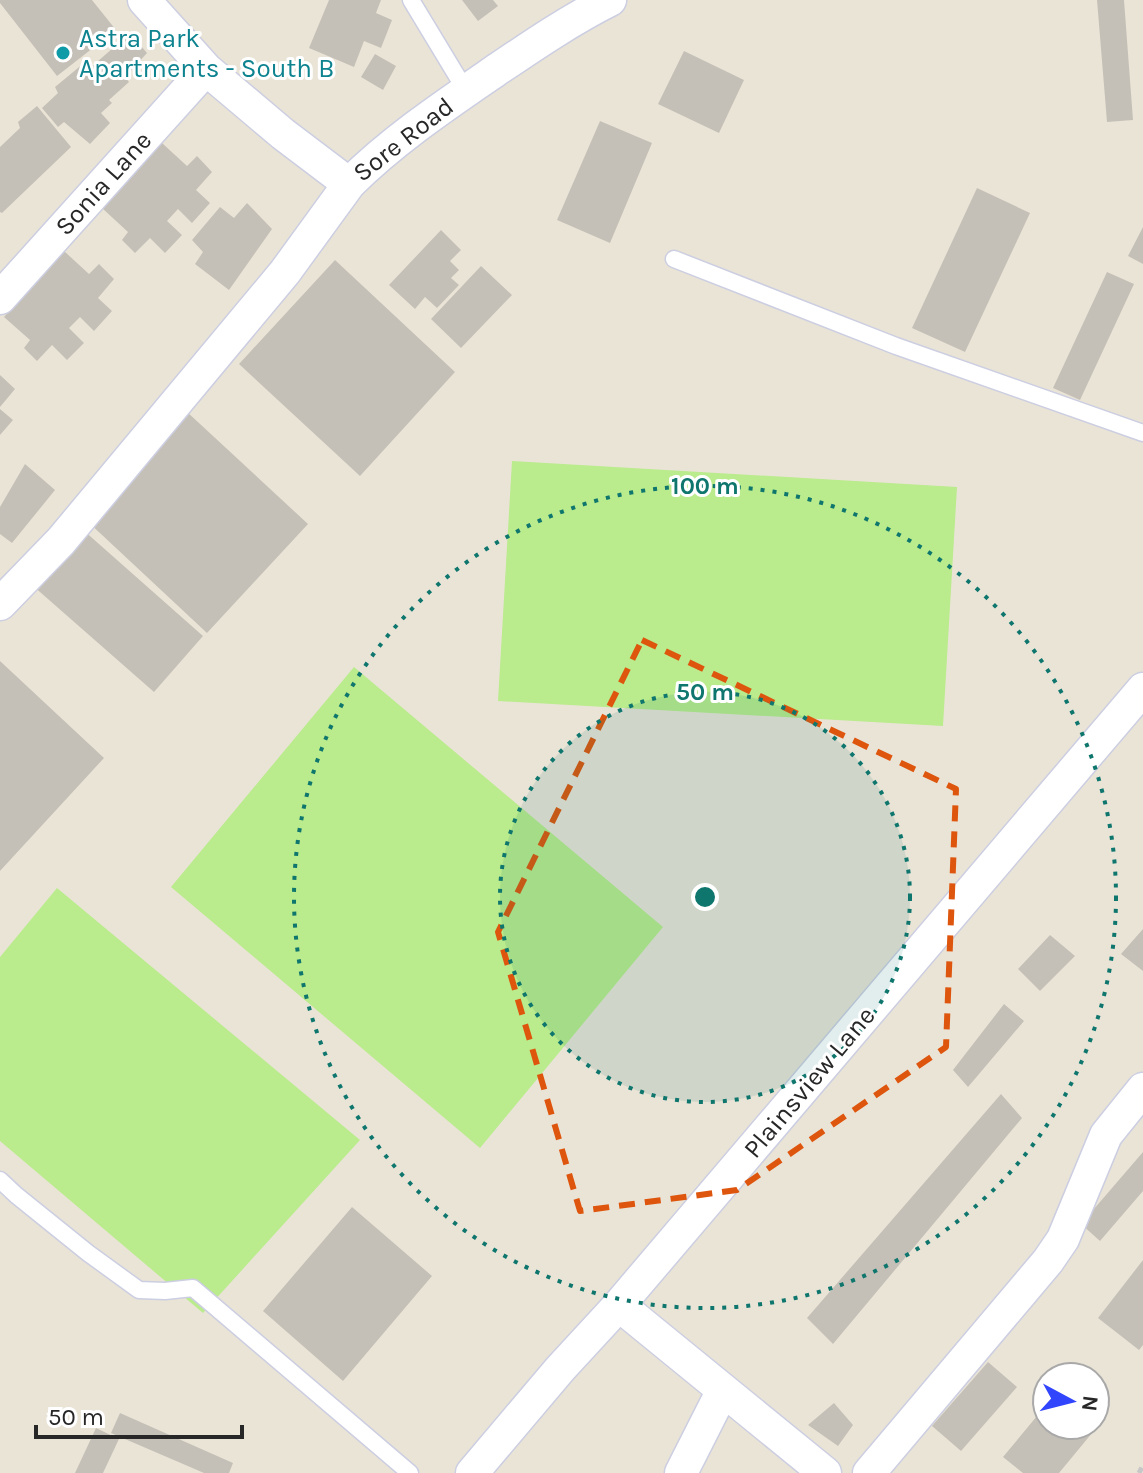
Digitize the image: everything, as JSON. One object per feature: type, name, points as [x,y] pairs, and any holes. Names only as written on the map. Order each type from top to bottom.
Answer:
[{"type":"street","name":"Sore Road","points":[[144,0],[206,69],[349,184],[374,159],[527,49],[575,8],[610,0]]},
{"type":"street","name":"Sonia Lane","points":[[0,298],[206,69]]},
{"type":"street","points":[[0,604],[61,541],[285,272],[349,184]]},
{"type":"street","name":"Plainsview Lane","points":[[472,1473],[619,1305],[1143,689]]},
{"type":"street","points":[[869,1473],[1048,1261],[1063,1239],[1106,1135],[1143,1089]]},
{"type":"street","points":[[619,1305],[825,1473]]},
{"type":"street","points":[[681,1473],[723,1390]]},
{"type":"lane","points":[[411,0],[466,91]]},
{"type":"lane","points":[[674,259],[896,346],[1143,433]]},
{"type":"lane","points":[[0,1180],[88,1253],[139,1290],[193,1288],[410,1473]]},
{"type":"path","points":[[1139,1473],[1143,1465]]},
{"type":"highlighted area","points":[[642,640],[956,789],[946,1047],[737,1190],[580,1211],[498,932]]},
{"type":"green space","points":[[512,461],[957,487],[943,726],[498,701]]},
{"type":"green space","points":[[354,667],[663,927],[480,1148],[171,887]]},
{"type":"green space","points":[[57,888],[360,1140],[203,1313],[0,1141],[0,957]]},
{"type":"building","name":"Astra Park Apartments - South B","points":[[0,0],[92,0],[116,30],[57,76]]},
{"type":"building","points":[[329,0],[381,0],[376,13],[392,20],[381,48],[364,41],[354,67],[309,48]]},
{"type":"building","points":[[462,0],[493,0],[498,6],[478,21]]},
{"type":"building","points":[[1097,0],[1124,0],[1133,120],[1107,122]]},
{"type":"building","points":[[130,33],[147,53],[125,77],[129,82],[109,100],[112,103],[101,113],[110,123],[90,144],[64,122],[58,127],[42,108],[58,93],[55,87],[84,63],[89,69]]},
{"type":"building","points":[[684,51],[744,80],[719,133],[658,104]]},
{"type":"building","points":[[375,54],[396,66],[383,90],[361,77]]},
{"type":"building","points":[[37,106],[71,147],[2,213],[0,147],[20,128],[18,122]]},
{"type":"building","points":[[600,121],[652,143],[610,243],[557,220]]},
{"type":"building","points":[[162,143],[187,166],[197,156],[212,172],[196,190],[210,203],[192,223],[178,209],[167,221],[182,235],[165,253],[150,238],[135,253],[122,240],[128,232],[102,208]]},
{"type":"building","points":[[977,188],[1030,213],[965,352],[912,328]]},
{"type":"building","points":[[247,203],[272,229],[229,290],[195,264],[203,252],[192,240],[220,207],[234,218]]},
{"type":"building","points":[[1143,227],[1143,264],[1128,256]]},
{"type":"building","points":[[441,230],[461,250],[450,261],[459,270],[451,278],[459,285],[437,308],[425,297],[415,309],[389,285]]},
{"type":"building","points":[[64,251],[89,274],[99,264],[114,279],[98,298],[112,311],[94,331],[80,317],[69,328],[84,343],[67,360],[52,345],[37,361],[24,348],[30,340],[4,317]]},
{"type":"building","points":[[335,260],[455,372],[360,476],[239,364]]},
{"type":"building","points":[[481,266],[512,295],[461,348],[431,319]]},
{"type":"building","points":[[1107,272],[1134,284],[1080,400],[1053,388]]},
{"type":"building","points":[[0,375],[15,389],[0,407]]},
{"type":"building","points":[[0,409],[13,420],[0,435]]},
{"type":"building","points":[[186,411],[308,524],[207,633],[86,520]]},
{"type":"building","points":[[25,464],[55,490],[12,543],[0,534],[0,507]]},
{"type":"building","points":[[82,529],[203,636],[154,692],[32,585]]},
{"type":"building","points":[[0,661],[104,758],[0,871]]},
{"type":"building","points":[[1143,929],[1143,971],[1121,954]]},
{"type":"building","points":[[1050,935],[1075,956],[1040,991],[1018,969]]},
{"type":"building","points":[[1004,1004],[1024,1021],[968,1087],[953,1070]]},
{"type":"building","points":[[1001,1094],[1022,1118],[833,1344],[807,1318]]},
{"type":"building","points":[[1143,1152],[1143,1191],[1100,1241],[1081,1224]]},
{"type":"building","points":[[352,1207],[432,1276],[343,1381],[263,1311]]},
{"type":"building","points":[[1143,1260],[1143,1345],[1139,1350],[1098,1318]]},
{"type":"building","points":[[988,1362],[1017,1387],[961,1451],[932,1426]]},
{"type":"building","points":[[834,1403],[853,1425],[838,1446],[808,1425]]},
{"type":"building","points":[[120,1413],[233,1463],[229,1473],[204,1473],[111,1433]]},
{"type":"building","points":[[1031,1423],[1031,1441],[1085,1441],[1059,1473],[1023,1473],[1003,1457]]},
{"type":"building","points":[[96,1428],[119,1439],[103,1473],[75,1473]]},
{"type":"place","name":"Astra Park Apartments - South B","points":[[63,53]]}]
